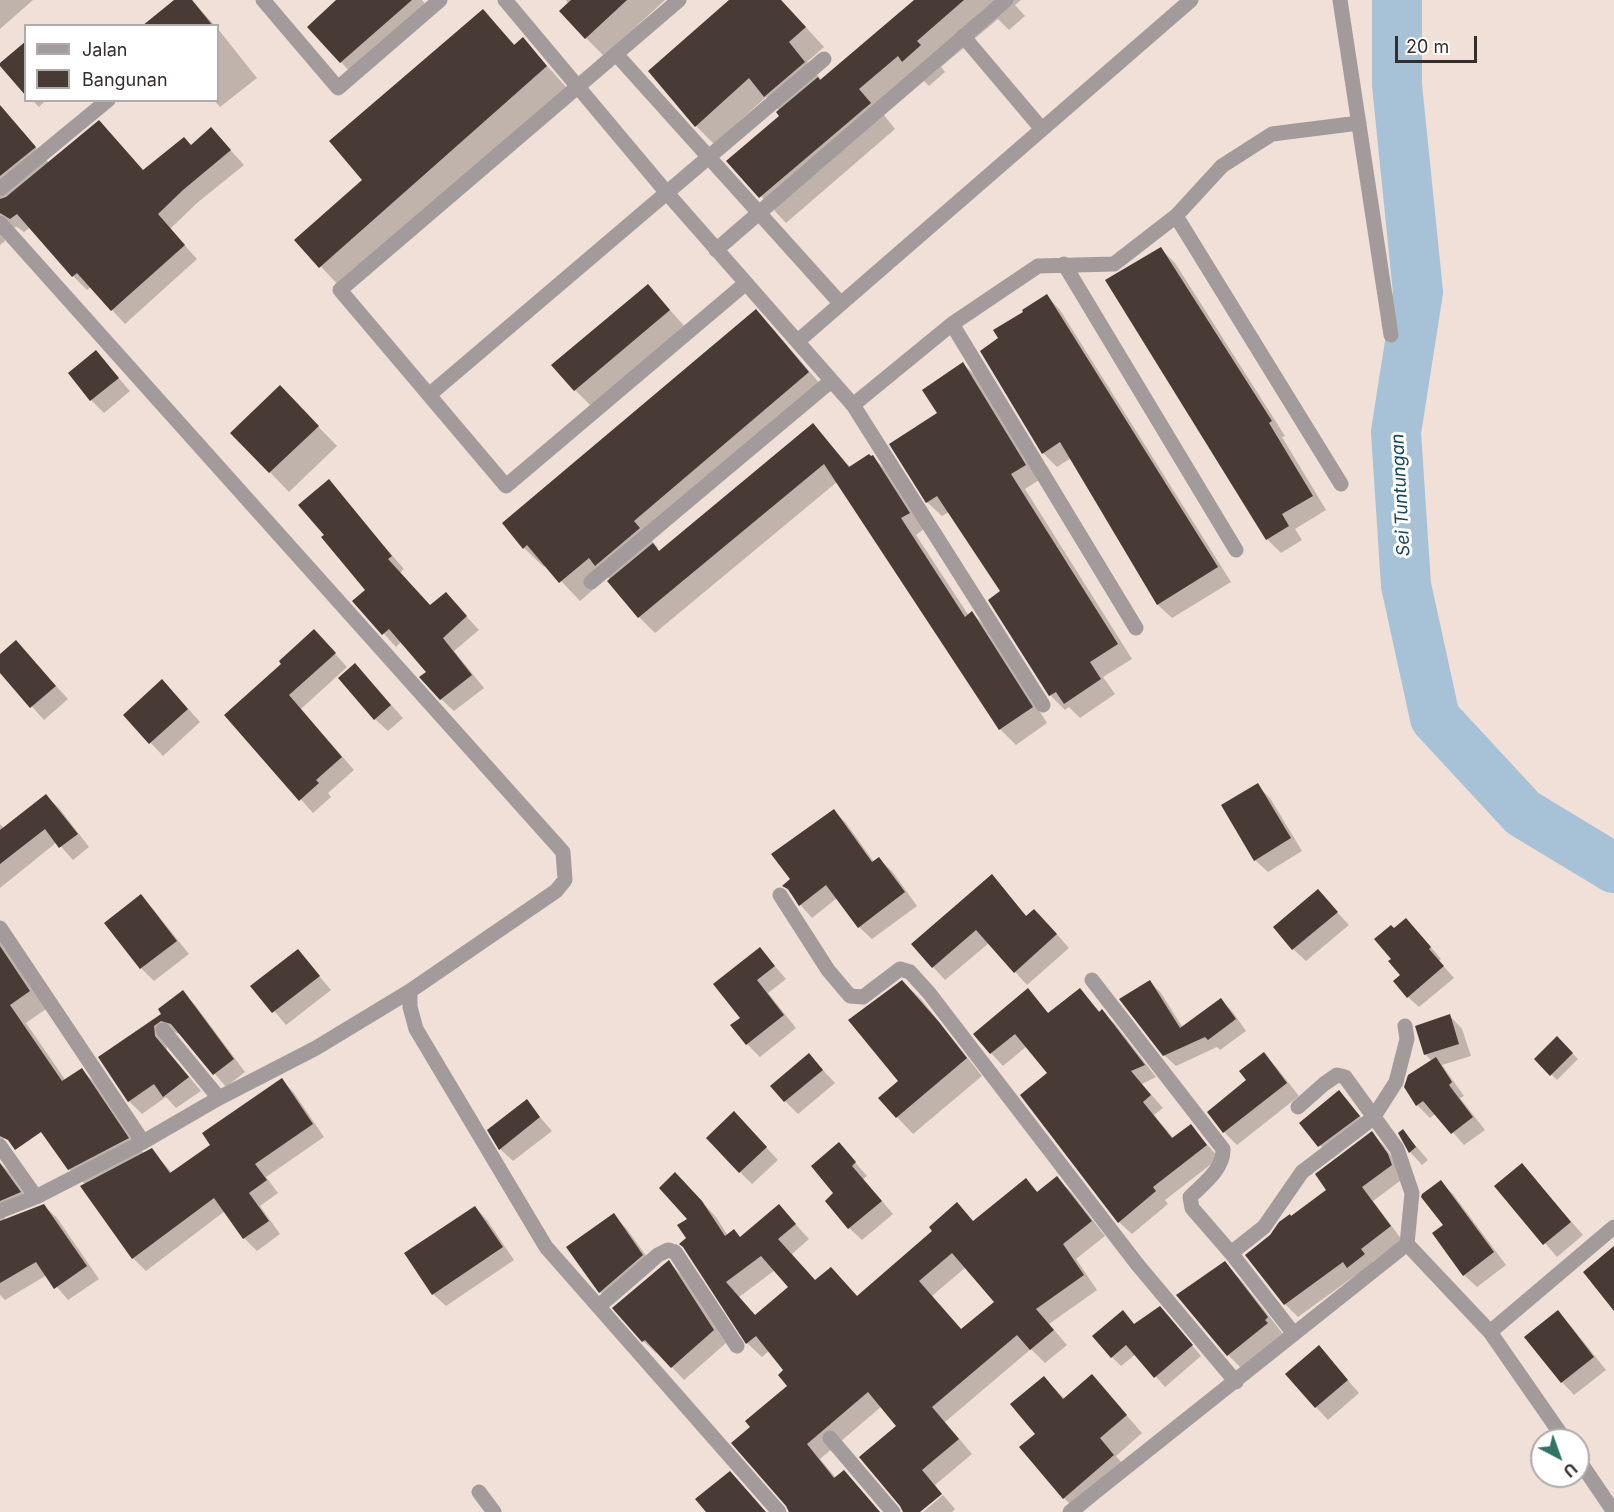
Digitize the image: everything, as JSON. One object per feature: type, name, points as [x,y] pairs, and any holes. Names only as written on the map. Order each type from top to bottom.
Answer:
[{"type":"street","points":[[263,0],[338,88],[440,0]]},
{"type":"street","points":[[506,0],[716,250],[853,405],[1043,705]]},
{"type":"street","points":[[679,0],[340,290],[506,486],[746,283]]},
{"type":"street","points":[[716,250],[1006,0]]},
{"type":"street","points":[[798,341],[1191,0]]},
{"type":"street","points":[[1340,0],[1391,335]]},
{"type":"street","points":[[963,36],[1041,128]]},
{"type":"street","points":[[616,54],[841,304]]},
{"type":"street","points":[[429,394],[824,59]]},
{"type":"street","points":[[0,189],[106,102]]},
{"type":"street","points":[[853,405],[952,324],[1038,266],[1114,264],[1176,216],[1222,166],[1272,134],[1359,123]]},
{"type":"street","points":[[1176,216],[1341,484]]},
{"type":"street","points":[[0,223],[562,852],[565,880],[556,891],[410,990],[316,1048],[219,1098],[143,1142],[36,1197],[0,1211]]},
{"type":"street","points":[[1064,264],[1236,550]]},
{"type":"street","points":[[952,324],[1136,628]]},
{"type":"street","points":[[591,582],[831,381]]},
{"type":"street","points":[[780,895],[828,969],[850,996],[863,997],[900,969],[910,972],[929,993],[1137,1264],[1236,1382]]},
{"type":"street","points":[[0,928],[143,1142]]},
{"type":"street","points":[[1092,980],[1223,1149],[1224,1159],[1219,1167],[1190,1197],[1192,1208],[1231,1253],[1294,1334]]},
{"type":"street","points":[[410,990],[410,1006],[416,1029],[546,1247],[779,1512]]},
{"type":"street","points":[[1231,1253],[1264,1227],[1302,1172],[1373,1118],[1396,1083],[1407,1039],[1405,1026]]},
{"type":"street","points":[[163,1030],[219,1098]]},
{"type":"street","points":[[1070,1512],[1407,1244],[1412,1193],[1397,1149],[1345,1077],[1337,1075],[1298,1107]]},
{"type":"street","points":[[0,1146],[36,1197]]},
{"type":"street","points":[[1490,1332],[1614,1227]]},
{"type":"street","points":[[1407,1244],[1490,1332],[1557,1428]]},
{"type":"street","points":[[598,1306],[658,1255],[668,1250],[675,1252],[737,1346]]},
{"type":"street","points":[[830,1438],[893,1512]]},
{"type":"street","points":[[1590,1477],[1614,1512]]},
{"type":"street","points":[[479,1492],[494,1512]]},
{"type":"building","points":[[174,0],[192,0],[211,24],[144,24]]},
{"type":"building","points":[[336,0],[412,0],[340,63],[307,27]]},
{"type":"building","points":[[571,0],[627,0],[585,39],[559,11]]},
{"type":"building","points":[[729,0],[781,0],[806,27],[789,42],[805,62],[764,97],[749,78],[695,127],[648,71]]},
{"type":"building","points":[[914,0],[964,0],[917,41],[921,45],[902,62],[898,56],[859,89],[871,103],[759,198],[726,161],[779,116],[776,112],[818,77],[820,80]]},
{"type":"building","points":[[483,9],[514,45],[523,37],[547,66],[319,268],[294,240],[362,180],[329,141]]},
{"type":"building","points":[[24,43],[24,94],[0,66],[0,63]]},
{"type":"building","points":[[0,105],[36,147],[0,176]]},
{"type":"building","points":[[99,120],[143,170],[184,137],[191,145],[211,127],[231,150],[158,214],[185,245],[111,311],[77,273],[72,277],[17,214],[10,219],[0,213],[0,199],[6,197]]},
{"type":"building","points":[[1161,247],[1272,421],[1269,423],[1313,496],[1282,514],[1289,526],[1266,540],[1105,280]]},
{"type":"building","points":[[648,284],[670,310],[574,391],[551,365]]},
{"type":"building","points":[[1047,294],[1218,567],[1157,605],[1060,442],[1042,454],[980,351],[998,338],[993,330]]},
{"type":"building","points":[[756,309],[809,372],[634,521],[640,528],[595,566],[589,558],[559,583],[527,545],[523,549],[502,523]]},
{"type":"building","points":[[96,350],[119,378],[90,401],[68,373]]},
{"type":"building","points":[[963,362],[1026,465],[1011,474],[1118,644],[1090,662],[1101,679],[1064,704],[1056,692],[1049,696],[988,600],[1000,591],[937,496],[926,503],[889,444],[937,413],[922,390]]},
{"type":"building","points":[[280,385],[319,426],[269,473],[230,433]]},
{"type":"building","points":[[813,423],[849,467],[869,454],[873,455],[910,513],[901,518],[965,617],[972,611],[1033,707],[999,730],[824,464],[638,618],[607,581],[653,543],[659,551]]},
{"type":"building","points":[[329,479],[392,556],[388,559],[430,605],[446,592],[467,616],[443,638],[472,675],[440,700],[419,677],[426,672],[389,629],[382,635],[352,601],[365,590],[321,537],[324,535],[298,505]]},
{"type":"building","points":[[314,629],[336,653],[289,695],[342,757],[316,780],[319,783],[299,801],[224,715],[281,664],[279,661]]},
{"type":"building","points":[[16,640],[56,686],[30,708],[0,673],[0,654]]},
{"type":"building","points":[[355,663],[391,705],[374,720],[338,678]]},
{"type":"building","points":[[162,679],[188,709],[149,744],[123,715]]},
{"type":"building","points":[[1258,783],[1291,838],[1254,861],[1221,805]]},
{"type":"building","points":[[46,794],[78,834],[59,848],[45,829],[0,864],[0,830]]},
{"type":"building","points":[[834,809],[872,862],[879,857],[905,892],[858,928],[826,885],[799,906],[788,889],[782,886],[790,879],[771,854]]},
{"type":"building","points":[[992,874],[1026,916],[1034,909],[1057,934],[1014,973],[976,930],[932,968],[911,944]]},
{"type":"building","points":[[1318,889],[1338,912],[1292,950],[1273,927]]},
{"type":"building","points":[[141,894],[177,941],[140,969],[104,923]]},
{"type":"building","points":[[1406,918],[1444,966],[1407,998],[1393,981],[1400,975],[1388,961],[1391,959],[1374,939],[1391,925],[1394,928]]},
{"type":"building","points":[[0,946],[30,991],[10,1005],[62,1081],[82,1068],[129,1138],[68,1170],[41,1132],[15,1150],[8,1140],[0,1136]]},
{"type":"building","points":[[760,947],[775,966],[757,980],[784,1015],[746,1045],[730,1025],[740,1018],[713,984]]},
{"type":"building","points":[[298,949],[320,976],[272,1013],[250,986]]},
{"type":"building","points":[[902,980],[967,1058],[896,1118],[878,1098],[898,1081],[848,1020]]},
{"type":"building","points":[[1150,980],[1180,1028],[1221,998],[1236,1019],[1208,1040],[1205,1037],[1163,1056],[1119,999]]},
{"type":"building","points":[[1028,988],[1048,1013],[1080,988],[1099,1012],[1102,1009],[1145,1065],[1131,1071],[1151,1095],[1143,1102],[1172,1138],[1191,1124],[1207,1145],[1153,1187],[1156,1191],[1118,1223],[1020,1095],[1047,1073],[1015,1034],[990,1054],[973,1034]]},
{"type":"building","points":[[183,990],[234,1059],[213,1075],[171,1024],[161,1021],[154,1026],[155,1036],[189,1077],[163,1097],[154,1084],[128,1102],[98,1057],[161,1014],[158,1009]]},
{"type":"building","points":[[1450,1014],[1459,1044],[1424,1055],[1415,1026]]},
{"type":"building","points":[[1557,1036],[1573,1053],[1550,1076],[1534,1059]]},
{"type":"building","points":[[1264,1052],[1287,1083],[1223,1133],[1207,1112],[1246,1080],[1239,1071]]},
{"type":"building","points":[[809,1053],[823,1070],[784,1102],[770,1086]]},
{"type":"building","points":[[1436,1057],[1452,1082],[1449,1085],[1473,1117],[1451,1134],[1423,1101],[1416,1106],[1404,1087],[1408,1075]]},
{"type":"building","points":[[282,1078],[313,1124],[255,1164],[267,1180],[249,1193],[269,1221],[243,1239],[214,1198],[132,1259],[80,1186],[152,1148],[170,1173],[210,1145],[202,1133]]},
{"type":"building","points":[[1339,1090],[1360,1116],[1318,1147],[1299,1123]]},
{"type":"building","points":[[527,1099],[540,1117],[499,1150],[487,1130]]},
{"type":"building","points":[[734,1111],[767,1147],[739,1173],[706,1138]]},
{"type":"building","points":[[1403,1129],[1416,1147],[1409,1153],[1398,1133]]},
{"type":"building","points":[[1372,1131],[1388,1154],[1392,1165],[1362,1187],[1391,1226],[1361,1249],[1365,1254],[1347,1268],[1343,1262],[1284,1305],[1245,1255],[1270,1235],[1279,1222],[1326,1190],[1315,1174]]},
{"type":"building","points":[[839,1142],[856,1162],[852,1166],[882,1201],[848,1229],[825,1201],[833,1193],[811,1166]]},
{"type":"building","points":[[0,1163],[21,1192],[0,1201]]},
{"type":"building","points":[[1522,1163],[1571,1222],[1543,1245],[1494,1186]]},
{"type":"building","points":[[675,1172],[702,1201],[725,1236],[734,1229],[740,1237],[779,1204],[796,1224],[778,1239],[815,1280],[831,1267],[857,1296],[932,1231],[929,1227],[957,1202],[973,1221],[1026,1178],[1037,1192],[1057,1176],[1092,1221],[1063,1244],[1084,1275],[1036,1309],[1054,1330],[1030,1350],[1017,1335],[932,1407],[959,1439],[922,1470],[942,1494],[920,1512],[903,1512],[859,1457],[896,1426],[868,1392],[807,1444],[834,1478],[844,1470],[880,1512],[789,1512],[731,1443],[750,1427],[745,1421],[787,1386],[778,1375],[783,1370],[756,1336],[746,1344],[679,1244],[686,1238],[677,1225],[687,1219],[659,1188]],"holes":[[[952,1253],[994,1302],[961,1329],[919,1281]],[[761,1256],[788,1287],[755,1315],[726,1282]]]},
{"type":"building","points":[[1441,1180],[1494,1252],[1463,1276],[1432,1233],[1443,1225],[1421,1197]]},
{"type":"building","points":[[44,1204],[87,1266],[54,1289],[36,1262],[0,1283],[0,1221]]},
{"type":"building","points":[[475,1206],[503,1247],[432,1295],[404,1253]]},
{"type":"building","points":[[614,1213],[643,1255],[599,1293],[566,1247]]},
{"type":"building","points":[[1614,1246],[1614,1311],[1583,1272]]},
{"type":"building","points":[[669,1260],[714,1330],[671,1368],[645,1340],[642,1342],[612,1308]]},
{"type":"building","points":[[1225,1261],[1268,1317],[1265,1320],[1268,1323],[1227,1356],[1176,1295]]},
{"type":"building","points":[[1160,1306],[1193,1345],[1154,1378],[1126,1345],[1111,1358],[1092,1336],[1123,1310],[1134,1324]]},
{"type":"building","points":[[1558,1310],[1594,1357],[1561,1383],[1524,1337]]},
{"type":"building","points":[[1319,1345],[1348,1380],[1315,1408],[1285,1374]]},
{"type":"building","points":[[1092,1374],[1127,1415],[1100,1438],[1114,1455],[1063,1499],[1019,1447],[1035,1434],[1010,1404],[1044,1376],[1063,1399]]},
{"type":"building","points":[[730,1471],[766,1512],[706,1512],[695,1499]]},
{"type":"waterway","name":"Sei Tuntungan","points":[[1397,0],[1397,85],[1418,292],[1396,432],[1406,585],[1435,718],[1523,813],[1614,868]]}]
